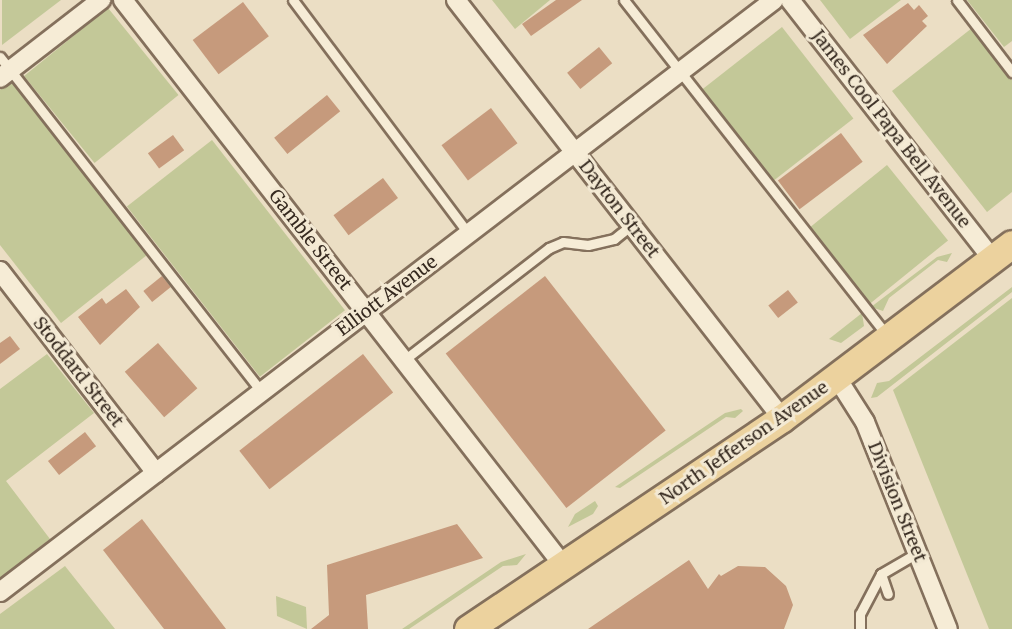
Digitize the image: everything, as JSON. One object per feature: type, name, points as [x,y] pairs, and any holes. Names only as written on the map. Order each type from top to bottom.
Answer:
[{"type":"main road","name":"North Jefferson Avenue","points":[[468,629],[782,418],[1002,251]]},
{"type":"street","points":[[4,68],[101,0]]},
{"type":"street","name":"Gamble Street","points":[[123,0],[563,565]]},
{"type":"street","name":"Dayton Street","points":[[456,0],[782,418]]},
{"type":"street","name":"Elliott Avenue","points":[[0,592],[774,0]]},
{"type":"street","name":"James Cool Papa Bell Avenue","points":[[790,0],[1002,251]]},
{"type":"street","name":"Stoddard Street","points":[[0,271],[156,473]]},
{"type":"street","name":"Division Street","points":[[837,378],[865,422],[948,629]]},
{"type":"lane","points":[[293,0],[469,234]]},
{"type":"lane","points":[[624,0],[889,338]]},
{"type":"lane","points":[[957,0],[1012,72]]},
{"type":"lane","points":[[4,68],[262,392]]},
{"type":"lane","points":[[404,360],[549,248],[563,242],[588,245],[614,239],[631,225]]},
{"type":"lane","points":[[860,629],[860,614],[881,574],[917,553]]},
{"type":"lane","points":[[881,574],[888,594]]},
{"type":"green space","points":[[2,0],[61,0],[2,45]]},
{"type":"green space","points":[[492,0],[550,0],[515,29]]},
{"type":"green space","points":[[820,0],[901,0],[850,39]]},
{"type":"green space","points":[[967,0],[1012,0],[1012,41],[1004,47]]},
{"type":"green space","points":[[108,8],[178,95],[95,163],[24,76]]},
{"type":"green space","points":[[782,27],[853,118],[772,182],[701,90]]},
{"type":"green space","points":[[972,28],[1012,80],[1012,192],[987,212],[892,91]]},
{"type":"green space","points":[[12,80],[147,255],[61,323],[0,245],[0,90]]},
{"type":"green space","points":[[212,140],[345,310],[260,377],[127,206]]},
{"type":"green space","points":[[887,165],[948,240],[870,304],[809,229]]},
{"type":"green space","points":[[952,253],[947,262],[938,260],[889,298],[883,311],[871,307],[937,257]]},
{"type":"green space","points":[[1012,287],[1012,292],[877,397],[871,398],[877,383],[889,381]]},
{"type":"green space","points":[[1012,298],[1012,629],[989,629],[893,390]]},
{"type":"green space","points":[[862,313],[864,326],[841,343],[829,339]]},
{"type":"green space","points":[[47,354],[94,413],[6,481],[50,539],[0,578],[0,389]]},
{"type":"green space","points":[[741,409],[743,411],[735,418],[726,417],[620,488],[615,487],[725,413]]},
{"type":"green space","points":[[595,501],[598,506],[593,514],[568,527],[575,514]]},
{"type":"green space","points":[[526,554],[517,565],[503,566],[409,629],[402,629],[501,562]]},
{"type":"green space","points":[[65,566],[115,629],[0,629],[0,614]]},
{"type":"green space","points":[[276,596],[306,607],[307,629],[277,616]]},
{"type":"building","points":[[556,0],[582,0],[531,36],[522,24]]},
{"type":"building","points":[[243,2],[269,36],[219,74],[193,40]]},
{"type":"building","points":[[908,3],[914,10],[919,5],[928,16],[922,21],[927,26],[887,64],[863,35]]},
{"type":"building","points":[[599,47],[612,63],[580,89],[567,73]]},
{"type":"building","points":[[327,95],[340,111],[287,154],[274,138]]},
{"type":"building","points":[[491,108],[517,143],[468,180],[441,145]]},
{"type":"building","points":[[841,133],[863,162],[800,209],[778,181]]},
{"type":"building","points":[[173,135],[184,150],[159,169],[148,153]]},
{"type":"building","points":[[383,178],[398,198],[349,235],[333,215]]},
{"type":"building","points":[[162,276],[171,287],[152,302],[143,291]]},
{"type":"building","points":[[545,276],[666,430],[566,508],[446,354]]},
{"type":"building","points":[[126,289],[140,307],[100,345],[78,317],[102,298],[106,304]]},
{"type":"building","points":[[788,290],[798,303],[778,318],[768,305]]},
{"type":"building","points":[[10,336],[20,349],[0,364],[0,343]]},
{"type":"building","points":[[158,343],[197,388],[164,417],[125,372]]},
{"type":"building","points":[[363,354],[393,393],[269,489],[239,451]]},
{"type":"building","points":[[85,432],[96,446],[59,475],[48,461]]},
{"type":"building","points":[[142,519],[226,629],[164,629],[103,550]]},
{"type":"building","points":[[457,524],[483,558],[366,595],[368,629],[311,629],[329,615],[327,565]]},
{"type":"building","points":[[689,560],[708,589],[719,574],[721,576],[738,566],[765,567],[786,586],[793,605],[784,629],[588,629]]}]
